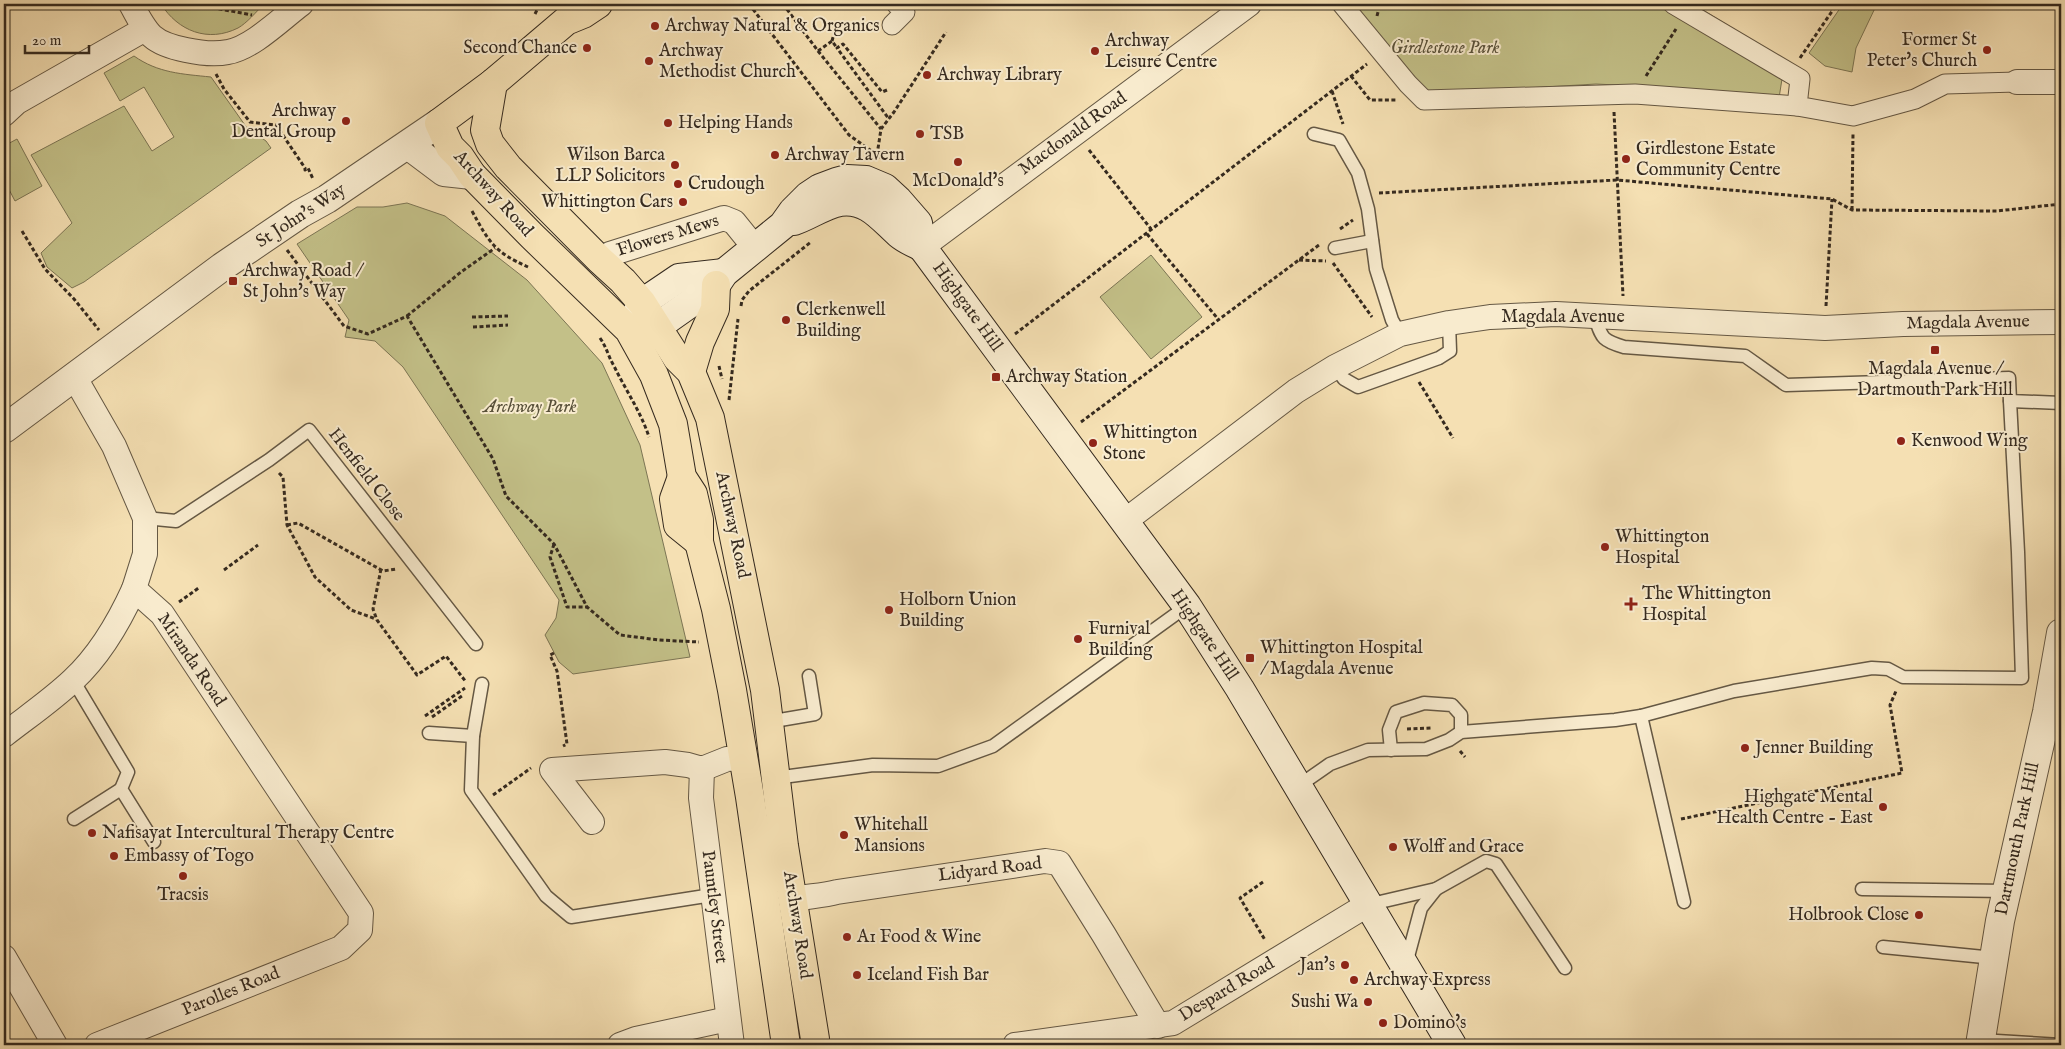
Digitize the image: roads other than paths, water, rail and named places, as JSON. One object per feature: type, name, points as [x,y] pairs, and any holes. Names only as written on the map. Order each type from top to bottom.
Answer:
[{"type":"highway","name":"St John's Way","points":[[439,124],[493,83],[569,12],[583,14],[598,4]]},
{"type":"highway","name":"Archway Road","points":[[493,83],[485,130],[490,144],[508,167],[600,260],[623,280],[642,303],[677,358],[691,372],[710,418],[765,690],[775,778],[817,1043]]},
{"type":"highway","name":"Archway Road","points":[[439,124],[450,147],[460,157],[472,175],[629,330],[654,375],[673,424],[682,477],[693,494],[699,520],[699,542],[716,609],[732,690],[786,1045]]},
{"type":"highway","points":[[691,372],[700,342],[715,310],[720,279]]},
{"type":"main road","name":"St John's Way","points":[[4,429],[222,267],[439,124]]},
{"type":"main road","points":[[408,145],[444,172],[472,175]]},
{"type":"main road","name":"Highgate Hill","points":[[783,225],[802,201],[820,188],[847,179],[866,180],[880,185],[891,193],[913,217],[920,228],[922,247]]},
{"type":"main road","name":"Highgate Hill","points":[[783,225],[834,204],[857,202],[867,206],[884,218],[904,238],[922,247],[1187,606],[1240,689],[1452,1045]]},
{"type":"main road","points":[[629,330],[658,326],[720,279],[783,225]]},
{"type":"main road","points":[[629,330],[642,303],[679,278],[720,279]]},
{"type":"main road","name":"Dartmouth Park Hill","points":[[1981,1043],[2006,891],[2054,713],[2061,633]]},
{"type":"street","points":[[131,4],[145,29],[156,41],[173,47],[206,54],[229,52],[251,42],[301,4]]},
{"type":"street","points":[[892,25],[905,12],[896,4]]},
{"type":"street","name":"Macdonald Road","points":[[922,247],[1249,4]]},
{"type":"street","points":[[1342,4],[1408,84],[1424,100],[1635,94],[1797,106],[1853,116],[1915,99],[1945,84],[2061,82]]},
{"type":"street","points":[[1680,8],[1795,76],[1797,106]]},
{"type":"street","points":[[4,114],[17,102],[145,29]]},
{"type":"street","name":"Flowers Mews","points":[[600,260],[610,254],[724,218],[734,222],[755,248]]},
{"type":"street","name":"Magdala Avenue","points":[[1125,521],[1296,391],[1335,367],[1394,337],[1448,323],[1526,315],[1594,315],[1825,328],[1903,324],[2061,322]]},
{"type":"street","points":[[4,735],[73,680],[95,656],[120,619],[134,589],[146,554],[146,518],[114,446],[75,378]]},
{"type":"street","name":"Miranda Road","points":[[134,589],[162,614],[361,913],[360,930]]},
{"type":"street","points":[[592,822],[548,764],[665,762],[688,764],[702,769],[727,759],[743,758]]},
{"type":"street","name":"Pauntley Street","points":[[702,769],[701,798],[732,1045]]},
{"type":"street","name":"Lidyard Road","points":[[794,899],[814,895],[821,897],[837,892],[1045,861],[1059,863],[1158,1026]]},
{"type":"street","name":"Despard Road","points":[[1014,1045],[1158,1026],[1173,1022],[1367,905]]},
{"type":"street","name":"Parolles Road","points":[[97,1045],[342,948],[360,930]]},
{"type":"street","points":[[4,957],[55,1045]]},
{"type":"street","points":[[620,1045],[636,1039],[728,1019]]},
{"type":"lane","points":[[1314,134],[1340,140],[1358,173],[1368,209],[1376,270],[1392,320],[1394,337]]},
{"type":"lane","points":[[1335,248],[1372,241]]},
{"type":"lane","points":[[1297,787],[1330,764],[1368,750],[1426,748],[1449,740],[1461,732],[1615,720],[1641,716],[1734,692],[1872,668],[1888,669],[1903,677],[2022,678],[2009,378],[1786,385],[1745,356],[1624,347],[1610,343],[1603,339],[1594,315]]},
{"type":"lane","points":[[1335,367],[1344,379],[1358,387],[1439,358],[1450,351],[1448,323]]},
{"type":"lane","points":[[2010,401],[2061,403]]},
{"type":"lane","name":"Henfield Close","points":[[146,518],[176,521],[269,460],[309,430],[476,644]]},
{"type":"lane","points":[[775,778],[873,765],[938,766],[993,746],[1187,606]]},
{"type":"lane","points":[[768,722],[816,714],[809,676]]},
{"type":"lane","points":[[73,680],[128,772],[121,789],[74,819]]},
{"type":"lane","points":[[482,684],[473,736],[470,790],[546,896],[571,917],[712,895]]},
{"type":"lane","points":[[1391,750],[1389,730],[1396,712],[1424,703],[1452,705],[1461,715],[1461,732]]},
{"type":"lane","points":[[1641,716],[1684,902]]},
{"type":"lane","points":[[428,727],[473,736]]},
{"type":"lane","points":[[121,789],[154,842]]},
{"type":"lane","points":[[1367,905],[1436,889],[1486,861],[1496,864],[1565,968]]},
{"type":"lane","points":[[1405,968],[1420,908],[1436,889]]},
{"type":"lane","points":[[1862,889],[2006,891]]},
{"type":"lane","points":[[1883,948],[1994,958]]},
{"type":"lane","points":[[1981,1043],[2061,1045]]},
{"type":"place","name":"Archway Natural & Organics","points":[[655,26]]},
{"type":"place","name":"Second Chance","points":[[587,48]]},
{"type":"place","name":"Former St Peter's Church","points":[[1987,50]]},
{"type":"place","name":"Archway Leisure Centre","points":[[1095,51]]},
{"type":"place","name":"Archway Methodist Church","points":[[649,61]]},
{"type":"place","name":"Archway Library","points":[[927,75]]},
{"type":"place","name":"Archway Dental Group","points":[[346,121]]},
{"type":"place","name":"Helping Hands","points":[[668,123]]},
{"type":"place","name":"TSB","points":[[920,134]]},
{"type":"place","name":"Archway Tavern","points":[[775,155]]},
{"type":"place","name":"Girdlestone Estate Community Centre","points":[[1626,159]]},
{"type":"place","name":"McDonald's","points":[[958,162]]},
{"type":"place","name":"Wilson Barca LLP Solicitors","points":[[675,165]]},
{"type":"place","name":"Crudough","points":[[678,184]]},
{"type":"place","name":"Whittington Cars","points":[[683,202]]},
{"type":"place","name":"Archway Road / St John's Way","points":[[233,281]]},
{"type":"place","name":"Clerkenwell Building","points":[[786,320]]},
{"type":"place","name":"Magdala Avenue / Dartmouth Park Hill","points":[[1935,350]]},
{"type":"place","name":"Archway Station","points":[[996,377]]},
{"type":"place","name":"Kenwood Wing","points":[[1901,441]]},
{"type":"place","name":"Whittington Stone","points":[[1093,443]]},
{"type":"place","name":"Whittington Hospital","points":[[1605,547]]},
{"type":"place","name":"The Whittington Hospital","points":[[1631,604]]},
{"type":"place","name":"Holborn Union Building","points":[[889,610]]},
{"type":"place","name":"Furnival Building","points":[[1078,639]]},
{"type":"place","name":"Whittington Hospital / Magdala Avenue","points":[[1250,658]]},
{"type":"place","name":"Jenner Building","points":[[1745,748]]},
{"type":"place","name":"Highgate Mental Health Centre - East","points":[[1883,807]]},
{"type":"place","name":"Nafisayat Intercultural Therapy Centre","points":[[92,833]]},
{"type":"place","name":"Whitehall Mansions","points":[[844,835]]},
{"type":"place","name":"Wolff and Grace","points":[[1393,847]]},
{"type":"place","name":"Embassy of Togo","points":[[114,856]]},
{"type":"place","name":"Tracsis","points":[[183,876]]},
{"type":"place","name":"Holbrook Close","points":[[1919,915]]},
{"type":"place","name":"A1 Food & Wine","points":[[847,937]]},
{"type":"place","name":"Jan's","points":[[1345,965]]},
{"type":"place","name":"Iceland Fish Bar","points":[[857,975]]},
{"type":"place","name":"Archway Express","points":[[1354,980]]},
{"type":"place","name":"Sushi Wa","points":[[1368,1002]]},
{"type":"place","name":"Domino's","points":[[1383,1023]]},
{"type":"park label","name":"Girdlestone Park","points":[[1445,48]]},
{"type":"park label","name":"Archway Park","points":[[530,407]]}]
